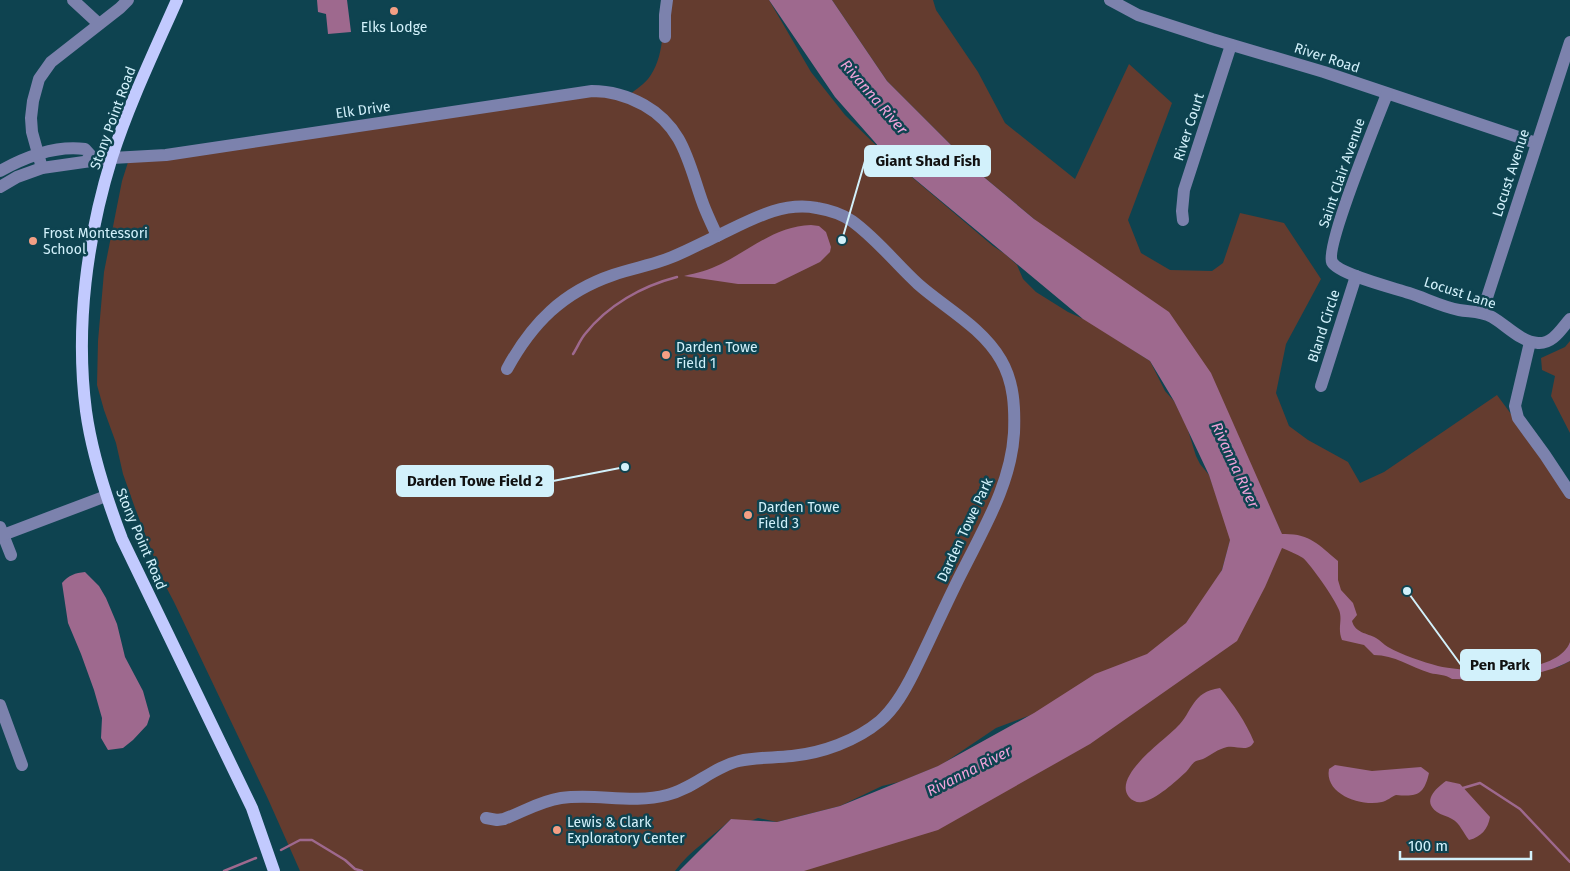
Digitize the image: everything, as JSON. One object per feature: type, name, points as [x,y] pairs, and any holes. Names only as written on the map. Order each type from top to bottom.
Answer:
[{"type":"main road","name":"Stony Point Road","points":[[177,0],[122,130],[112,158],[100,204],[89,260],[82,344],[86,413],[106,496],[132,562],[252,808],[274,871]]},
{"type":"street","points":[[73,0],[100,24]]},
{"type":"street","points":[[42,168],[32,132],[31,118],[32,101],[39,79],[51,62],[128,0]]},
{"type":"street","points":[[665,37],[667,0]]},
{"type":"street","name":"River Road","points":[[1110,0],[1138,14],[1231,45],[1324,72],[1536,143]]},
{"type":"street","name":"Locust Avenue","points":[[1482,313],[1570,42]]},
{"type":"street","name":"River Court","points":[[1183,220],[1184,190],[1231,45]]},
{"type":"street","name":"Elk Drive","points":[[0,186],[42,168],[112,158],[166,155],[592,91],[618,94],[636,101],[654,112],[669,125],[687,155],[702,202],[717,236]]},
{"type":"street","name":"Saint Clair Avenue","points":[[1332,262],[1331,252],[1342,217],[1367,143],[1387,94]]},
{"type":"street","points":[[0,171],[38,154],[67,148],[81,149],[90,153],[95,160]]},
{"type":"street","name":"Darden Towe Park","points":[[486,818],[504,819],[544,802],[561,798],[638,799],[668,795],[684,789],[736,761],[811,753],[849,740],[880,721],[904,692],[1004,486],[1014,432],[1012,389],[1004,366],[990,344],[918,284],[864,230],[841,215],[802,206],[774,210],[672,257],[615,274],[581,288],[541,319],[518,348],[507,369]]},
{"type":"street","name":"Locust Lane","points":[[1332,262],[1340,270],[1450,308],[1482,313],[1530,342]]},
{"type":"street","name":"Bland Circle","points":[[1321,386],[1356,276]]},
{"type":"street","points":[[1570,319],[1550,340],[1543,343],[1530,342],[1515,406],[1516,412],[1570,493]]},
{"type":"street","points":[[11,556],[2,531],[106,496]]},
{"type":"street","points":[[0,705],[4,725],[22,765]]},
{"type":"shaded area","points":[[664,0],[769,0],[811,72],[845,115],[887,156],[993,246],[1005,254],[1017,265],[1023,279],[1036,292],[1068,312],[1088,321],[1150,361],[1165,391],[1174,401],[1187,427],[1196,456],[1209,475],[1231,537],[1222,570],[1182,638],[1042,711],[996,728],[941,765],[899,782],[882,786],[840,806],[777,822],[758,818],[748,822],[731,819],[681,863],[675,871],[300,871],[268,799],[164,583],[123,474],[116,443],[97,385],[98,341],[104,272],[122,181],[130,156],[586,91],[627,97],[648,79],[658,61],[662,41]]},
{"type":"shaded area","points":[[832,0],[933,0],[936,10],[978,72],[1005,123],[1075,179],[1129,64],[1172,103],[1128,220],[1141,253],[1170,270],[1212,271],[1223,263],[1240,213],[1284,223],[1321,279],[1286,344],[1276,393],[1289,426],[1308,440],[1348,462],[1360,483],[1384,472],[1497,395],[1570,494],[1570,656],[1556,668],[1570,661],[1570,871],[741,871],[1224,640],[1281,532],[1261,489],[1034,219],[979,173],[887,81]]},
{"type":"shaded area","points":[[1570,341],[1570,433],[1551,396],[1555,376],[1542,370],[1541,358],[1565,347]]},
{"type":"water","points":[[317,0],[347,0],[351,32],[328,34],[326,14],[318,12]]},
{"type":"water","name":"Rivanna River","points":[[769,0],[832,0],[887,81],[979,173],[1034,219],[1169,312],[1211,373],[1282,534],[1299,535],[1313,541],[1338,561],[1338,580],[1341,590],[1353,603],[1357,615],[1352,621],[1356,628],[1376,638],[1388,647],[1438,666],[1490,671],[1530,667],[1548,662],[1562,653],[1570,642],[1570,661],[1542,672],[1513,678],[1452,679],[1444,675],[1430,673],[1395,659],[1374,655],[1364,645],[1342,640],[1340,614],[1337,605],[1328,591],[1303,558],[1282,548],[1265,587],[1237,641],[1090,744],[938,830],[804,871],[679,871],[731,819],[777,822],[840,806],[938,766],[1034,713],[1095,674],[1147,654],[1186,623],[1222,570],[1230,540],[1209,475],[1174,401],[1150,361],[1083,319],[887,156],[835,97]]},
{"type":"water","points":[[811,225],[819,226],[826,232],[831,247],[830,252],[820,262],[775,284],[738,284],[684,276],[716,266],[786,229]]},
{"type":"water","points":[[85,572],[99,586],[106,598],[117,624],[125,657],[143,691],[150,716],[147,725],[123,748],[108,750],[101,738],[102,718],[94,690],[68,623],[62,583],[72,575]]},
{"type":"water","points":[[1220,688],[1247,727],[1254,742],[1252,745],[1245,748],[1227,747],[1221,749],[1195,762],[1166,790],[1148,801],[1132,800],[1126,788],[1128,779],[1134,769],[1152,749],[1177,727],[1198,698],[1210,690]]},
{"type":"water","points":[[1335,765],[1372,771],[1421,767],[1429,773],[1425,786],[1418,793],[1409,796],[1396,795],[1386,801],[1373,803],[1355,800],[1338,792],[1329,778],[1329,769]]},
{"type":"water","points":[[1446,781],[1460,784],[1490,817],[1486,829],[1477,837],[1469,840],[1455,821],[1433,808],[1430,799],[1434,791]]},
{"type":"waterway","points":[[573,354],[585,334],[604,314],[639,291],[677,277]]},
{"type":"waterway","points":[[1463,788],[1480,783],[1520,809],[1570,862]]},
{"type":"waterway","points":[[281,850],[300,840],[312,840],[345,860],[355,869],[362,871]]},
{"type":"waterway","points":[[224,871],[256,858]]},
{"type":"place","name":"Elks Lodge","points":[[394,11]]},
{"type":"place","name":"Giant Shad Fish","points":[[842,240]]},
{"type":"place","name":"Frost Montessori School","points":[[33,241]]},
{"type":"place","name":"Darden Towe Field 1","points":[[666,355]]},
{"type":"place","name":"Darden Towe Field 2","points":[[625,467]]},
{"type":"place","name":"Darden Towe Field 3","points":[[748,515]]},
{"type":"place","name":"Pen Park","points":[[1407,591]]},
{"type":"place","name":"Lewis & Clark Exploratory Center","points":[[557,830]]}]
